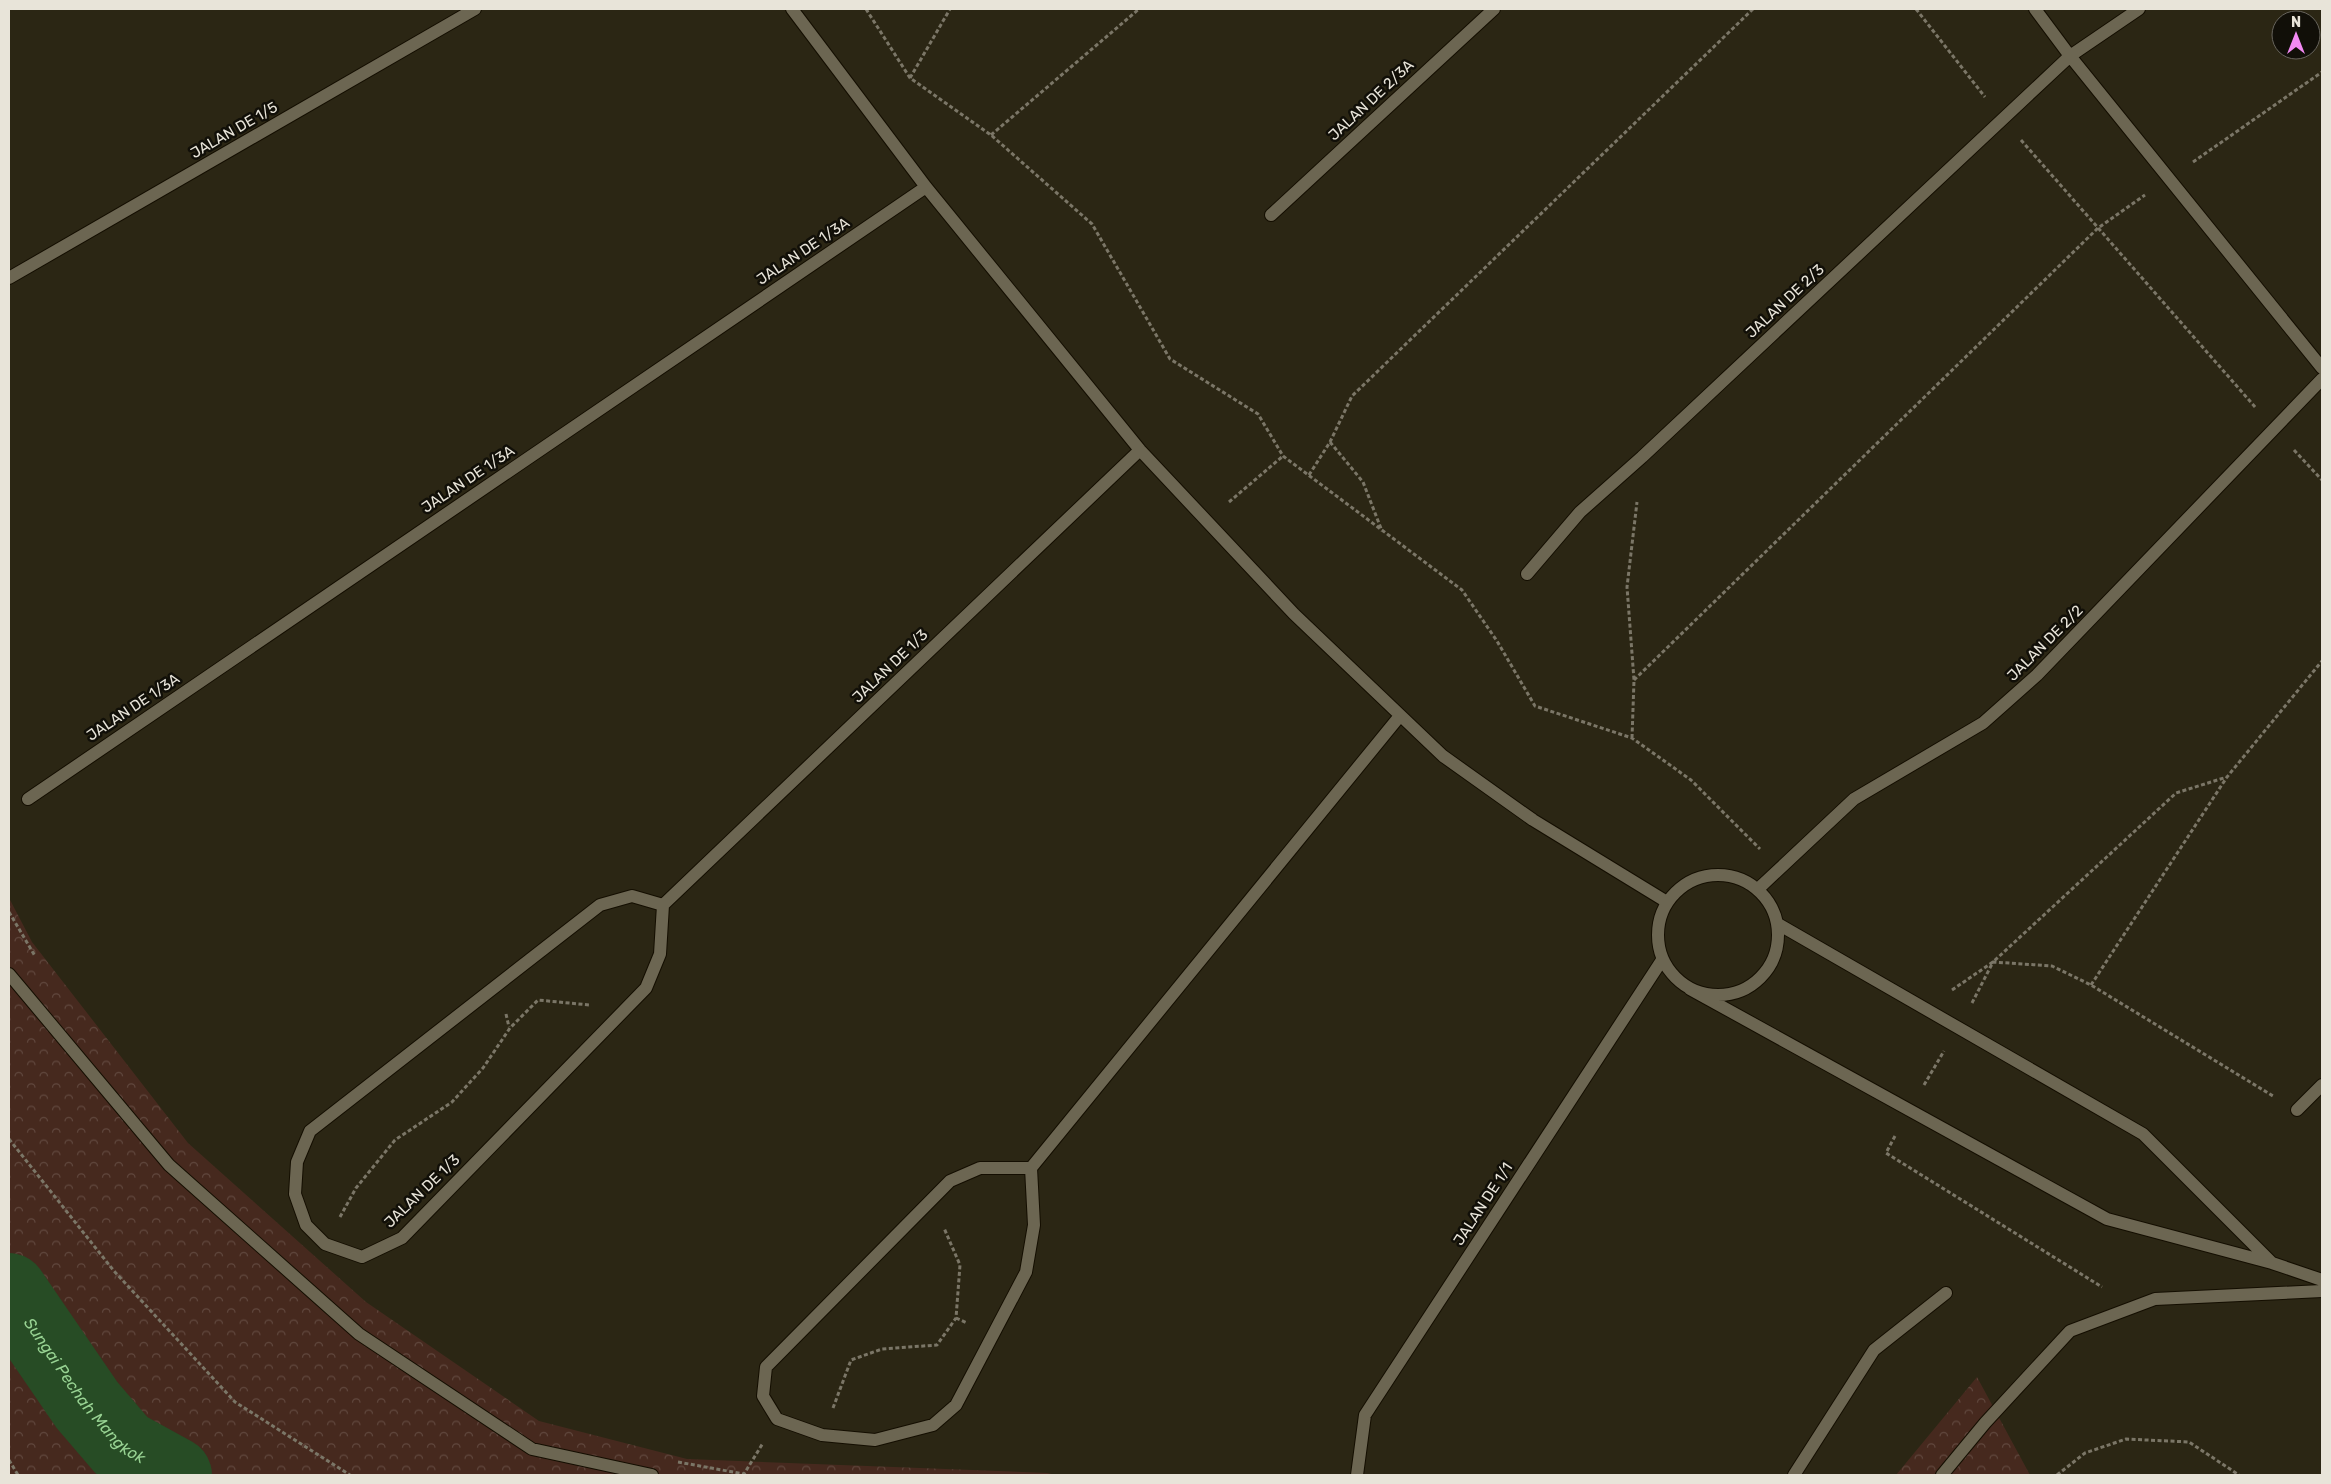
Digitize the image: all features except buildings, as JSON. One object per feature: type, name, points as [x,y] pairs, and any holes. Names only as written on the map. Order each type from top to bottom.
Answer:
[{"type":"street","name":"JALAN DE 1/5","points":[[9,278],[474,9]]},
{"type":"street","points":[[792,9],[926,187],[1140,450],[1294,614],[1443,756],[1533,820],[1667,902]]},
{"type":"street","name":"JALAN DE 2/3A","points":[[1271,215],[1494,9]]},
{"type":"street","points":[[2035,9],[2070,56],[2322,368]]},
{"type":"street","name":"JALAN DE 2/3","points":[[1527,574],[1580,512],[1642,457],[2070,56],[2139,9]]},
{"type":"street","name":"JALAN DE 1/3A","points":[[28,798],[926,187]]},
{"type":"street","name":"JALAN DE 2/2","points":[[1758,889],[1854,798],[1983,723],[2037,675],[2322,379]]},
{"type":"street","name":"JALAN DE 1/3","points":[[663,905],[632,896],[600,906],[310,1131],[297,1162],[294,1194],[306,1225],[325,1244],[362,1257],[402,1238],[646,988],[660,954],[663,905],[1140,450]]},
{"type":"street","points":[[1031,1168],[980,1168],[950,1181],[766,1367],[763,1396],[777,1419],[822,1435],[875,1440],[933,1425],[956,1405],[1026,1272],[1034,1225],[1031,1168],[1400,717]]},
{"type":"street","points":[[1690,989],[1708,995],[1728,995],[1746,989],[1761,978],[1772,962],[1778,944],[1778,924],[1770,905],[1758,889],[1740,878],[1719,875],[1699,878],[1681,887],[1667,902],[1659,920],[1657,941],[1662,960],[1674,977],[1690,989],[2107,1219],[2272,1263],[2322,1280]]},
{"type":"street","points":[[1778,924],[2143,1134],[2272,1263]]},
{"type":"street","name":"JALAN DE 1/1","points":[[1357,1475],[1365,1415],[1662,960]]},
{"type":"street","points":[[9,974],[169,1165],[359,1334],[532,1450],[652,1475]]},
{"type":"street","points":[[2297,1110],[2322,1085]]},
{"type":"street","points":[[1942,1475],[1985,1423],[2070,1331],[2155,1299],[2322,1292]]},
{"type":"street","points":[[1794,1475],[1874,1350],[1946,1293]]},
{"type":"path","points":[[866,9],[910,78],[991,135],[1092,224],[1170,359],[1258,414],[1283,456],[1462,590],[1497,641],[1535,706],[1632,738],[1691,780],[1779,869]]},
{"type":"path","points":[[910,78],[950,9]]},
{"type":"path","points":[[991,135],[1139,9]]},
{"type":"path","points":[[1309,475],[1330,442],[1352,396],[1753,9]]},
{"type":"path","points":[[1916,9],[2002,120],[2274,430],[2322,480]]},
{"type":"path","points":[[1634,680],[2098,228],[2322,72]]},
{"type":"path","points":[[1330,442],[1363,482],[1383,532]]},
{"type":"path","points":[[1207,520],[1283,456]]},
{"type":"path","points":[[1632,738],[1634,680],[1627,587],[1642,457]]},
{"type":"path","points":[[2091,985],[2228,776],[2322,661]]},
{"type":"path","points":[[1924,1008],[1993,962],[2176,793],[2228,776]]},
{"type":"path","points":[[325,1244],[356,1188],[395,1140],[452,1102],[482,1068],[510,1028],[538,1000],[626,1008]]},
{"type":"path","points":[[9,1139],[114,1271],[235,1402],[350,1475]]},
{"type":"path","points":[[822,1435],[851,1360],[882,1349],[937,1345],[956,1318],[960,1265],[931,1200]]},
{"type":"path","points":[[2058,1475],[2085,1453],[2126,1439],[2189,1442],[2239,1475]]},
{"type":"path","points":[[9,1460],[18,1475]]},
{"type":"green space","points":[[9,898],[32,942],[188,1143],[366,1302],[539,1421],[687,1459],[1047,1473],[1056,1475],[9,1475]]},
{"type":"green space","points":[[1977,1377],[2030,1475],[1896,1475]]},
{"type":"waterway","name":"Sungai Pechah Mangkok","points":[[9,1291],[87,1405],[123,1447],[174,1475]]}]
